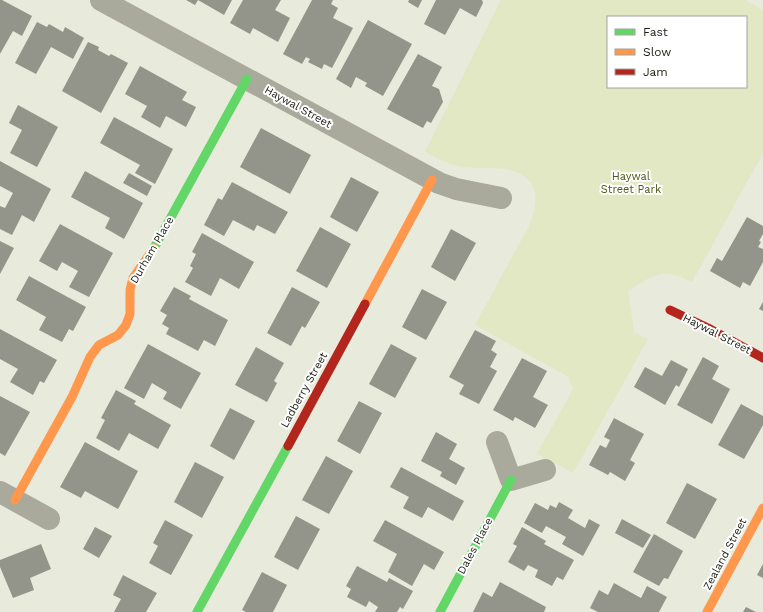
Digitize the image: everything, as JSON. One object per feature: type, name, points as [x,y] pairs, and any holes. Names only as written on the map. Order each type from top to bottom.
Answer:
[{"type":"street","name":"Haywal Street","points":[[101,0],[247,78],[432,180],[448,187],[501,198]]},
{"type":"street","name":"Durham Place","points":[[49,519],[7,496],[72,397],[90,357],[99,345],[118,334],[126,325],[130,314],[130,290],[133,278],[153,249],[247,78]]},
{"type":"street","name":"Ladberry Street","points":[[196,612],[432,180]]},
{"type":"street","name":"Haywal Street","points":[[670,310],[708,328],[763,358]]},
{"type":"street","points":[[497,442],[511,480],[545,470]]},
{"type":"street","name":"Dales Place","points":[[440,612],[511,480]]},
{"type":"street","name":"Zealand Street","points":[[707,612],[763,508]]},
{"type":"green space","name":"Haywal Street Park","points":[[501,0],[745,0],[763,10],[763,153],[692,282],[674,275],[659,274],[645,280],[628,291],[634,332],[648,339],[573,473],[537,454],[573,389],[569,377],[475,325],[529,226],[535,206],[536,197],[534,189],[524,176],[516,172],[498,168],[458,166],[445,162],[425,152]]},
{"type":"building","points":[[0,0],[32,16],[22,36],[13,31],[0,54]]},
{"type":"building","points":[[186,0],[198,0],[195,5]]},
{"type":"building","points":[[198,0],[232,0],[224,15]]},
{"type":"building","points":[[243,0],[281,0],[275,10],[290,18],[278,42],[253,28],[250,34],[230,23]]},
{"type":"building","points":[[312,0],[333,0],[331,4],[338,8],[333,18],[353,28],[332,68],[324,64],[322,69],[308,62],[310,59],[306,57],[302,64],[283,54]]},
{"type":"building","points":[[409,0],[422,0],[418,8],[408,2]]},
{"type":"building","points":[[436,0],[482,0],[483,3],[476,17],[460,8],[445,35],[424,24]]},
{"type":"building","points":[[368,20],[412,44],[383,96],[365,86],[367,83],[356,77],[351,88],[336,79]]},
{"type":"building","points":[[37,22],[47,27],[49,24],[63,32],[65,27],[84,38],[73,59],[51,47],[36,74],[15,63]]},
{"type":"building","points":[[88,42],[99,47],[98,50],[109,56],[111,54],[128,63],[101,113],[62,91]]},
{"type":"building","points":[[418,54],[442,67],[432,86],[439,89],[443,102],[431,123],[427,121],[423,128],[387,109]]},
{"type":"building","points":[[140,66],[187,92],[182,100],[196,107],[186,127],[166,116],[160,128],[141,117],[147,106],[125,94]]},
{"type":"building","points":[[18,105],[58,127],[37,167],[10,153],[22,130],[9,123]]},
{"type":"building","points":[[114,117],[173,149],[155,184],[135,173],[140,165],[100,143]]},
{"type":"building","points":[[261,128],[311,155],[290,194],[240,167]]},
{"type":"building","points":[[0,161],[51,189],[34,222],[22,215],[12,235],[0,229],[0,206],[5,208],[13,193],[0,186]]},
{"type":"building","points":[[85,171],[143,203],[124,239],[105,228],[110,218],[71,197]]},
{"type":"building","points":[[129,173],[152,186],[147,196],[123,183]]},
{"type":"building","points":[[351,177],[379,192],[357,232],[330,217]]},
{"type":"building","points":[[232,182],[288,212],[275,234],[257,225],[254,231],[233,220],[224,236],[204,225],[218,198],[222,200]]},
{"type":"building","points":[[747,217],[763,226],[763,234],[759,241],[761,242],[758,247],[763,249],[763,262],[750,286],[743,282],[740,288],[710,271],[717,258],[722,261]]},
{"type":"building","points":[[60,224],[113,253],[89,297],[69,287],[78,271],[62,262],[57,271],[39,261]]},
{"type":"building","points":[[320,227],[351,244],[327,288],[296,271]]},
{"type":"building","points":[[451,229],[476,243],[455,281],[431,267]]},
{"type":"building","points":[[202,233],[254,262],[239,289],[220,278],[211,296],[185,282],[193,268],[190,266],[196,254],[192,252]]},
{"type":"building","points":[[0,241],[14,248],[0,274]]},
{"type":"building","points":[[29,276],[86,307],[73,331],[69,329],[62,342],[39,330],[46,317],[16,300]]},
{"type":"building","points":[[174,287],[191,296],[189,299],[228,320],[215,346],[204,340],[198,351],[166,334],[169,328],[162,324],[167,315],[160,311]]},
{"type":"building","points":[[292,287],[320,302],[305,328],[302,326],[291,346],[267,333]]},
{"type":"building","points":[[422,289],[447,302],[426,340],[402,327]]},
{"type":"building","points":[[763,302],[763,311],[759,309]]},
{"type":"building","points":[[0,329],[57,360],[44,383],[40,381],[33,395],[10,382],[18,369],[0,359]]},
{"type":"building","points":[[475,330],[496,341],[491,350],[497,354],[490,367],[497,371],[479,404],[459,394],[464,385],[449,377]]},
{"type":"building","points":[[148,344],[201,373],[181,409],[163,399],[167,392],[152,383],[144,399],[124,388]]},
{"type":"building","points":[[391,344],[417,358],[395,398],[369,384]]},
{"type":"building","points":[[256,347],[284,363],[274,381],[277,383],[267,402],[235,385]]},
{"type":"building","points":[[703,357],[719,366],[712,379],[730,389],[712,424],[677,405]]},
{"type":"building","points":[[522,358],[547,371],[533,397],[548,405],[535,428],[515,417],[513,421],[493,410]]},
{"type":"building","points":[[671,360],[688,369],[679,387],[676,385],[665,405],[634,387],[645,367],[662,376]]},
{"type":"building","points":[[116,390],[136,401],[134,404],[171,425],[158,449],[129,433],[119,451],[96,438],[105,420],[101,418]]},
{"type":"building","points":[[0,396],[30,412],[5,456],[0,453]]},
{"type":"building","points":[[359,401],[382,413],[360,454],[337,441]]},
{"type":"building","points":[[741,404],[763,416],[763,425],[744,459],[718,445]]},
{"type":"building","points":[[230,408],[255,421],[234,460],[210,446]]},
{"type":"building","points":[[614,418],[644,434],[630,460],[635,463],[625,481],[610,472],[608,475],[589,465],[600,445],[606,448],[610,440],[604,437]]},
{"type":"building","points":[[436,432],[457,444],[449,459],[465,468],[456,485],[440,476],[442,472],[421,461]]},
{"type":"building","points":[[85,442],[138,471],[118,509],[85,491],[81,498],[60,487]]},
{"type":"building","points":[[326,456],[353,471],[329,514],[302,500]]},
{"type":"building","points":[[195,462],[224,477],[202,518],[174,502]]},
{"type":"building","points":[[401,467],[464,501],[453,521],[428,507],[422,518],[403,508],[409,497],[390,487]]},
{"type":"building","points":[[687,483],[717,499],[695,539],[666,523]]},
{"type":"building","points":[[559,502],[573,510],[568,518],[585,528],[589,519],[600,525],[583,556],[562,544],[566,537],[546,526],[542,533],[524,523],[535,503],[548,510],[550,505],[556,508]]},
{"type":"building","points":[[296,516],[320,529],[298,570],[274,557]]},
{"type":"building","points":[[622,519],[651,535],[643,548],[615,533]]},
{"type":"building","points":[[165,520],[193,535],[171,575],[149,563],[158,546],[153,543]]},
{"type":"building","points":[[385,520],[444,552],[434,570],[424,564],[412,586],[388,572],[397,554],[373,541]]},
{"type":"building","points":[[95,527],[112,536],[99,558],[83,549]]},
{"type":"building","points":[[522,527],[546,541],[544,544],[574,560],[563,580],[557,577],[552,586],[535,577],[538,570],[528,565],[524,571],[508,562],[517,546],[513,544]]},
{"type":"building","points":[[654,534],[683,551],[668,579],[664,578],[659,586],[633,572]]},
{"type":"building","points":[[41,544],[51,569],[30,578],[34,590],[13,598],[0,567],[0,560]]},
{"type":"building","points":[[763,564],[763,578],[757,575]]},
{"type":"building","points":[[357,566],[387,582],[389,578],[413,591],[403,609],[400,607],[397,612],[375,612],[378,607],[369,601],[366,607],[347,597],[351,589],[346,586]]},
{"type":"building","points":[[262,572],[287,585],[273,612],[246,612],[242,610]]},
{"type":"building","points":[[123,575],[157,593],[146,612],[114,612],[121,599],[113,595]]},
{"type":"building","points":[[500,582],[546,607],[544,612],[473,612],[483,592],[492,597]]},
{"type":"building","points":[[614,583],[641,598],[647,586],[667,597],[659,612],[598,612],[590,608],[599,590],[608,595]]},
{"type":"building","points":[[746,607],[756,612],[743,612]]},
{"type":"traffic: fast","points":[[154,248],[247,79]]},
{"type":"traffic: fast","points":[[197,612],[288,446]]},
{"type":"traffic: fast","points":[[440,612],[511,480]]},
{"type":"traffic: slow","points":[[365,304],[432,180]]},
{"type":"traffic: slow","points":[[15,500],[72,397],[90,357],[99,345],[118,335],[126,325],[130,314],[130,290],[133,278],[154,248]]},
{"type":"traffic: slow","points":[[707,612],[763,508]]},
{"type":"traffic: jam","points":[[288,446],[365,304]]},
{"type":"traffic: jam","points":[[670,310],[708,328],[763,358]]}]
